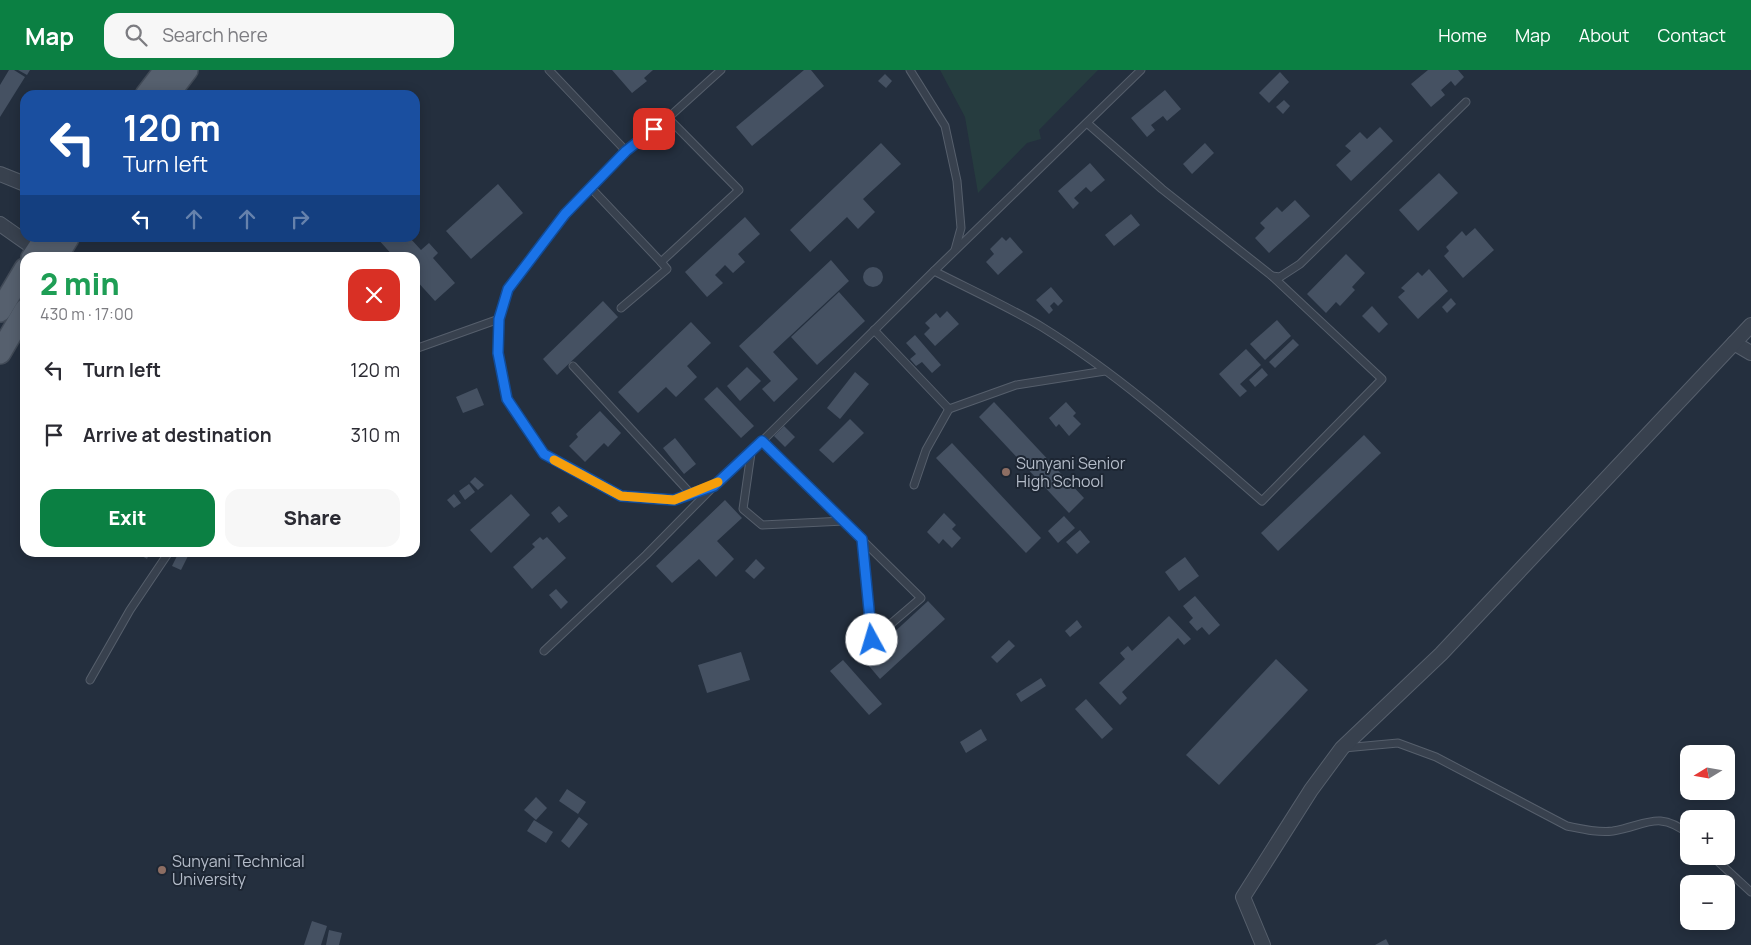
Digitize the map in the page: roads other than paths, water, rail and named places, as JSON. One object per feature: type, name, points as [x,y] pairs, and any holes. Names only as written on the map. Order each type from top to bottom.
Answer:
[{"type":"main road","points":[[150,90],[165,70]]},
{"type":"main road","points":[[172,90],[188,70]]},
{"type":"main road","points":[[42,251],[60,242]]},
{"type":"main road","points":[[0,311],[20,277]]},
{"type":"main road","points":[[0,353],[20,319]]},
{"type":"street","points":[[0,174],[20,182]]},
{"type":"street","points":[[0,224],[20,237]]},
{"type":"street","points":[[28,242],[42,251]]},
{"type":"street","points":[[1264,945],[1243,896],[1311,790],[1342,748],[1441,654],[1751,325]]},
{"type":"street","points":[[1734,343],[1751,353]]},
{"type":"lane","points":[[548,70],[626,151]]},
{"type":"lane","points":[[714,486],[674,500],[621,496],[544,454],[507,399],[498,353],[499,319],[508,289],[565,214],[626,151],[668,118],[721,70]]},
{"type":"lane","points":[[910,70],[945,126],[957,182],[961,228],[955,250]]},
{"type":"lane","points":[[544,651],[646,556],[714,486],[751,452],[934,270],[1141,70]]},
{"type":"lane","points":[[1272,276],[1280,277],[1300,264],[1466,102]]},
{"type":"lane","points":[[660,262],[739,190],[668,118]]},
{"type":"lane","points":[[934,270],[1040,326],[1106,371],[1199,446],[1262,502],[1382,379],[1272,276],[1162,189],[1086,123]]},
{"type":"lane","points":[[591,188],[667,269],[621,308]]},
{"type":"lane","points":[[420,348],[499,319]]},
{"type":"lane","points":[[874,330],[949,409]]},
{"type":"lane","points":[[573,366],[691,494]]},
{"type":"lane","points":[[914,485],[926,450],[949,409],[1016,385],[1106,371]]},
{"type":"lane","points":[[762,441],[844,522],[862,539],[922,598],[872,640],[862,539]]},
{"type":"lane","points":[[751,452],[743,509],[762,525],[844,522]]},
{"type":"lane","points":[[90,680],[130,610],[166,557]]},
{"type":"lane","points":[[1342,748],[1398,743],[1436,756],[1567,826],[1587,830],[1611,831],[1658,820],[1674,823],[1680,827]]},
{"type":"lane","points":[[1722,865],[1751,892]]},
{"type":"place","name":"Sunyani Senior High School","points":[[1006,472]]},
{"type":"place","name":"Sunyani Technical University","points":[[162,870]]}]
